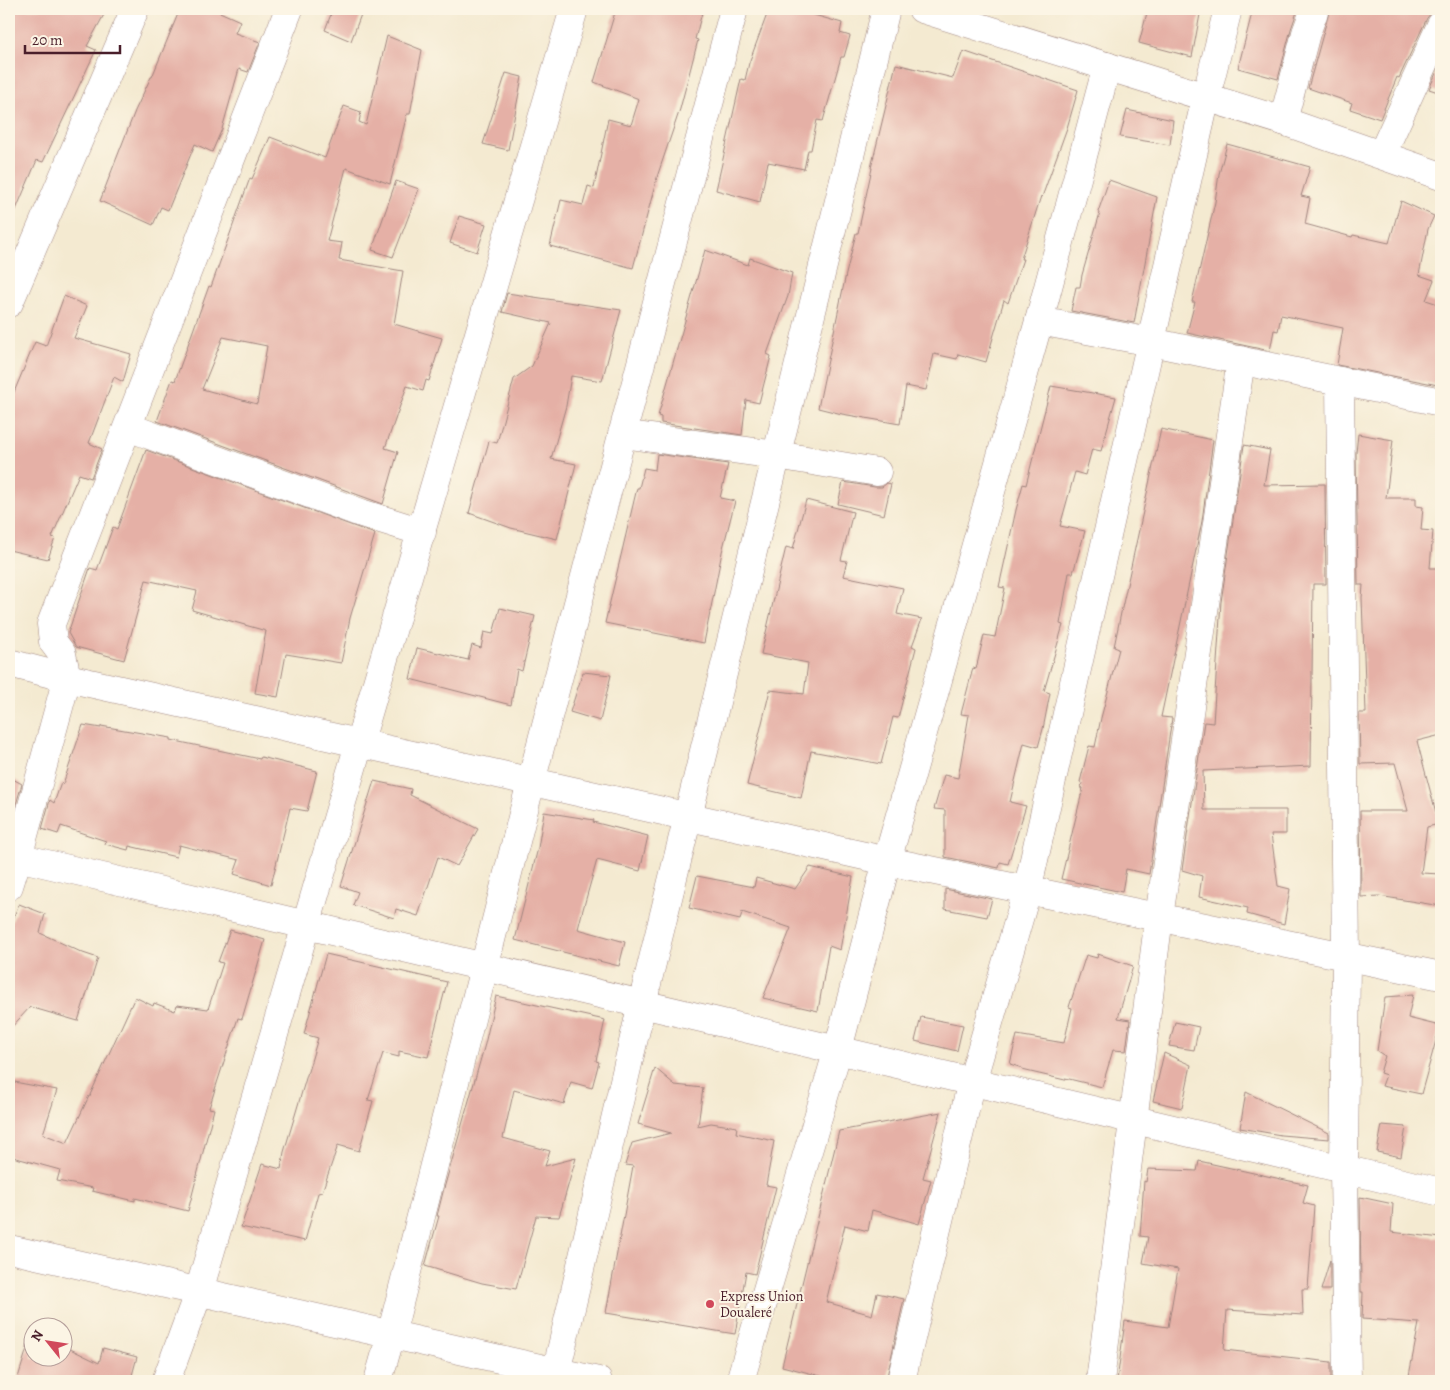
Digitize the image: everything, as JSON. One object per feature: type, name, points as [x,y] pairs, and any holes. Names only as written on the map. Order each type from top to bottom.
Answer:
[{"type":"street","points":[[9,303],[135,9]]},
{"type":"street","points":[[9,886],[14,856],[67,678],[62,654],[53,642],[51,624],[289,9]]},
{"type":"street","points":[[166,1381],[199,1291],[574,9]]},
{"type":"street","points":[[378,1381],[531,782],[734,9]]},
{"type":"street","points":[[556,1377],[641,1008],[886,9]]},
{"type":"street","points":[[922,9],[1283,121],[1441,176]]},
{"type":"street","points":[[901,1381],[971,1085],[1027,890],[1206,97],[1228,9]]},
{"type":"street","points":[[1283,121],[1306,33],[1315,9]]},
{"type":"street","points":[[1382,154],[1441,25]]},
{"type":"street","points":[[740,1381],[837,1053],[887,861],[1039,321],[1107,66]]},
{"type":"street","points":[[1039,321],[1241,360],[1441,402]]},
{"type":"street","points":[[1100,1381],[1159,917],[1241,360]]},
{"type":"street","points":[[1340,381],[1346,956],[1344,1170],[1346,1381]]},
{"type":"street","points":[[128,427],[361,513],[422,532]]},
{"type":"street","points":[[622,434],[777,455],[877,472]]},
{"type":"street","points":[[9,663],[67,678],[887,861],[1441,976]]},
{"type":"street","points":[[14,856],[641,1008],[1441,1192]]},
{"type":"street","points":[[9,1249],[391,1335],[556,1377],[598,1381]]},
{"type":"building","points":[[9,9],[107,9],[87,46],[96,50],[43,162],[37,160],[9,226]]},
{"type":"building","points":[[180,9],[213,9],[240,21],[235,33],[260,42],[248,72],[239,69],[222,129],[212,152],[195,144],[168,210],[161,207],[153,225],[100,201],[135,111],[152,77]]},
{"type":"building","points":[[333,9],[363,9],[351,41],[325,30]]},
{"type":"building","points":[[616,9],[703,9],[695,39],[698,40],[680,109],[658,174],[633,268],[550,246],[561,200],[583,205],[588,186],[594,188],[608,119],[631,125],[639,99],[594,82]]},
{"type":"building","points":[[769,9],[793,9],[842,23],[840,33],[850,36],[844,57],[841,57],[823,121],[817,120],[811,150],[808,150],[804,169],[768,162],[760,202],[716,190],[741,79],[745,80],[749,63]]},
{"type":"building","points":[[1148,9],[1201,9],[1192,57],[1139,43]]},
{"type":"building","points":[[1253,9],[1298,9],[1278,79],[1238,68]]},
{"type":"building","points":[[1330,9],[1441,9],[1432,12],[1427,18],[1399,78],[1397,77],[1380,119],[1350,109],[1352,103],[1308,88]]},
{"type":"building","points":[[387,36],[422,50],[410,114],[407,114],[390,184],[346,168],[327,241],[342,243],[339,260],[403,271],[394,324],[442,338],[429,381],[426,380],[423,391],[407,386],[385,448],[398,452],[383,504],[157,421],[172,380],[175,381],[209,286],[211,287],[250,178],[252,179],[270,137],[325,158],[344,106],[361,112],[359,122],[366,125]],"holes":[[[223,337],[267,346],[257,404],[202,389]]]},
{"type":"building","points":[[963,51],[1078,90],[1067,128],[1041,196],[1008,303],[1004,300],[986,362],[958,354],[957,359],[934,354],[926,390],[906,386],[900,424],[818,408],[846,274],[856,233],[858,233],[871,168],[896,64],[953,78]]},
{"type":"building","points":[[1441,62],[1441,93],[1429,89]]},
{"type":"building","points":[[506,73],[522,77],[508,150],[483,144]]},
{"type":"building","points":[[1127,110],[1173,120],[1170,145],[1120,137]]},
{"type":"building","points":[[1227,144],[1310,167],[1301,196],[1310,198],[1305,224],[1352,237],[1353,235],[1389,243],[1401,201],[1434,216],[1428,229],[1419,275],[1434,280],[1426,300],[1441,305],[1441,373],[1438,385],[1337,365],[1343,328],[1281,315],[1278,331],[1274,330],[1270,351],[1187,333],[1195,302],[1192,302],[1215,202],[1219,174]]},
{"type":"building","points":[[1109,180],[1157,197],[1134,323],[1071,311],[1076,287],[1080,287],[1100,213],[1098,212]]},
{"type":"building","points":[[396,181],[419,189],[393,257],[372,250]]},
{"type":"building","points":[[459,216],[486,224],[477,252],[450,243]]},
{"type":"building","points":[[705,250],[748,265],[750,258],[792,273],[788,296],[767,354],[771,356],[759,403],[746,400],[742,435],[661,423],[661,417],[658,416]]},
{"type":"building","points":[[507,293],[621,310],[602,381],[571,376],[566,406],[551,459],[576,464],[557,539],[511,528],[469,513],[489,441],[497,443],[514,379],[532,366],[551,323],[502,312]]},
{"type":"building","points":[[64,296],[87,306],[74,338],[131,354],[123,382],[114,377],[89,443],[102,449],[91,478],[79,474],[52,537],[55,538],[48,559],[9,550],[9,404],[35,342],[46,346]]},
{"type":"building","points":[[1051,386],[1116,397],[1101,451],[1092,449],[1085,475],[1075,472],[1060,526],[1085,531],[1073,573],[1069,573],[1060,624],[1063,625],[1044,691],[1050,693],[1043,729],[1038,747],[1024,743],[1010,802],[1026,806],[1008,864],[1000,862],[999,868],[945,857],[945,810],[934,809],[944,775],[958,778],[969,715],[961,714],[973,668],[976,669],[984,635],[995,637],[1005,588],[999,587],[1016,510],[1023,484],[1026,485]]},
{"type":"building","points":[[1161,429],[1213,440],[1202,521],[1161,717],[1172,718],[1149,874],[1126,869],[1122,892],[1061,879],[1083,788],[1081,788],[1082,783],[1080,782],[1089,746],[1095,747],[1119,649],[1114,647]]},
{"type":"building","points":[[1358,434],[1393,440],[1386,498],[1416,498],[1416,506],[1423,507],[1421,530],[1433,531],[1430,568],[1441,568],[1441,735],[1417,741],[1439,824],[1427,827],[1421,873],[1441,874],[1441,906],[1379,896],[1361,897],[1360,811],[1408,811],[1395,763],[1360,764],[1359,713],[1366,713],[1363,585],[1358,585],[1356,453]]},
{"type":"building","points":[[1244,445],[1270,450],[1264,485],[1325,484],[1326,584],[1313,584],[1311,766],[1203,771],[1204,810],[1286,810],[1286,834],[1271,834],[1278,886],[1290,889],[1284,924],[1247,914],[1248,908],[1199,897],[1202,876],[1182,870],[1204,722],[1213,723],[1221,602]]},
{"type":"building","points":[[146,450],[375,534],[350,618],[341,663],[286,654],[278,697],[255,693],[266,631],[192,610],[197,591],[146,580],[124,660],[76,647],[68,633],[90,568],[97,570],[113,527],[117,529]]},
{"type":"building","points":[[657,454],[728,464],[720,498],[735,501],[722,552],[704,643],[605,623],[637,488],[639,488],[644,468],[655,470]]},
{"type":"building","points":[[843,482],[875,487],[882,487],[887,483],[891,484],[884,515],[838,504]]},
{"type":"building","points":[[806,500],[853,512],[841,560],[847,561],[843,576],[903,588],[897,614],[922,619],[912,646],[916,648],[898,718],[893,717],[881,764],[811,751],[801,798],[747,785],[770,690],[804,694],[808,663],[761,654],[786,547],[793,549]]},
{"type":"building","points":[[500,608],[535,616],[522,671],[517,669],[511,705],[410,679],[417,648],[468,660],[472,645],[481,648],[484,632],[493,634]]},
{"type":"building","points":[[583,672],[611,675],[600,721],[570,712]]},
{"type":"building","points":[[83,725],[101,728],[101,726],[171,738],[171,740],[260,759],[261,757],[317,771],[307,811],[290,808],[271,885],[234,874],[239,860],[179,845],[176,857],[129,846],[128,850],[105,844],[106,841],[61,826],[58,834],[42,829],[50,800],[54,803],[61,783],[63,784]]},
{"type":"building","points":[[9,777],[22,784],[12,818],[9,817]]},
{"type":"building","points":[[374,781],[411,789],[410,795],[478,829],[457,866],[438,857],[418,916],[396,909],[394,918],[353,905],[358,892],[341,886]]},
{"type":"building","points":[[544,812],[594,820],[593,822],[648,836],[640,871],[597,860],[578,929],[625,942],[619,966],[515,940],[538,848]]},
{"type":"building","points":[[810,867],[853,877],[840,950],[829,946],[818,1011],[763,998],[791,928],[742,912],[740,920],[689,908],[697,876],[754,887],[756,878],[795,889]]},
{"type":"building","points":[[945,889],[992,899],[987,917],[945,909]]},
{"type":"building","points":[[19,904],[45,914],[40,933],[98,958],[78,1021],[30,1007],[9,1030],[9,928]]},
{"type":"building","points":[[230,930],[265,940],[242,1019],[238,1018],[209,1108],[214,1109],[188,1211],[135,1198],[135,1201],[92,1191],[93,1188],[57,1181],[60,1170],[9,1156],[9,1081],[57,1090],[43,1134],[67,1143],[89,1096],[91,1096],[135,997],[153,1006],[154,1003],[175,1011],[177,1005],[208,1009],[223,963],[218,962]]},
{"type":"building","points":[[326,954],[447,982],[428,1057],[399,1051],[399,1057],[383,1053],[368,1100],[373,1101],[359,1151],[338,1145],[322,1192],[318,1193],[305,1241],[241,1227],[262,1164],[281,1169],[284,1152],[318,1038],[304,1034]]},
{"type":"building","points":[[1098,954],[1133,966],[1118,1018],[1130,1020],[1126,1051],[1113,1050],[1102,1087],[1022,1070],[1022,1068],[1010,1064],[1017,1035],[1064,1043],[1072,1008],[1069,1007],[1086,955],[1097,958]]},
{"type":"building","points":[[1413,995],[1408,1018],[1440,1026],[1421,1094],[1382,1086],[1386,1075],[1380,1073],[1385,1056],[1377,1051],[1385,997]]},
{"type":"building","points":[[496,996],[605,1020],[596,1061],[599,1062],[592,1088],[571,1082],[564,1104],[514,1090],[503,1138],[550,1151],[545,1166],[576,1158],[559,1217],[536,1216],[516,1289],[482,1283],[425,1266],[439,1216],[437,1216],[443,1192],[485,1044]]},
{"type":"building","points":[[921,1017],[963,1025],[957,1051],[915,1041]]},
{"type":"building","points":[[1175,1022],[1199,1027],[1194,1050],[1169,1046]]},
{"type":"building","points":[[1164,1053],[1191,1065],[1182,1108],[1153,1101]]},
{"type":"building","points":[[655,1068],[675,1085],[703,1088],[698,1126],[711,1123],[737,1127],[736,1133],[774,1141],[766,1185],[776,1187],[755,1274],[746,1272],[735,1334],[606,1313],[633,1166],[625,1165],[632,1143],[671,1133],[638,1124]]},
{"type":"building","points":[[1246,1092],[1329,1133],[1329,1139],[1281,1135],[1240,1128]]},
{"type":"building","points":[[941,1112],[923,1178],[931,1180],[919,1224],[872,1210],[868,1231],[845,1225],[826,1302],[872,1315],[877,1293],[904,1299],[886,1381],[868,1381],[845,1377],[844,1381],[840,1381],[782,1366],[839,1131]]},
{"type":"building","points":[[1382,1125],[1406,1127],[1401,1157],[1377,1152]]},
{"type":"building","points":[[1199,1161],[1308,1185],[1303,1203],[1314,1206],[1308,1289],[1302,1289],[1303,1315],[1227,1310],[1224,1350],[1331,1362],[1331,1381],[1117,1381],[1125,1321],[1168,1327],[1178,1269],[1143,1263],[1148,1237],[1140,1236],[1144,1181],[1146,1182],[1148,1169],[1197,1171]]},
{"type":"building","points":[[1360,1197],[1393,1204],[1391,1232],[1441,1238],[1441,1381],[1408,1381],[1419,1323],[1362,1319]]},
{"type":"building","points":[[1330,1260],[1330,1290],[1321,1290]]},
{"type":"building","points":[[103,1348],[137,1357],[131,1379],[135,1381],[17,1381],[22,1365],[22,1368],[72,1368],[72,1350],[99,1363]]},
{"type":"place","name":"Express Union Doualeré","points":[[710,1304]]}]
